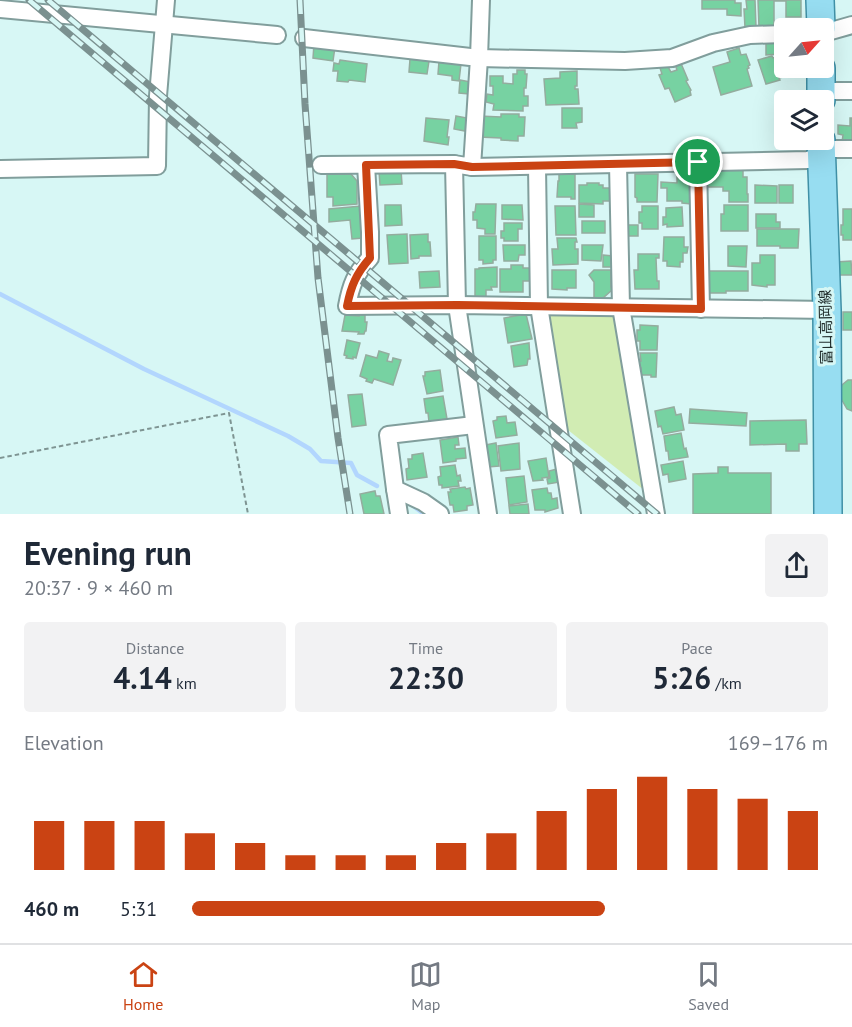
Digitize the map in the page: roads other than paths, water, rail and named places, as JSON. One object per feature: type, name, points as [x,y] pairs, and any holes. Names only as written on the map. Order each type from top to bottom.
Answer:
[{"type":"main road","points":[[820,0],[821,18]]},
{"type":"main road","name":"富山高岡線","points":[[821,150],[826,310],[828,514]]},
{"type":"street","points":[[0,169],[157,166],[158,96],[166,0]]},
{"type":"street","points":[[472,167],[481,0]]},
{"type":"street","points":[[0,9],[277,35]]},
{"type":"street","points":[[834,30],[852,25]]},
{"type":"street","points":[[304,38],[479,58],[625,61],[672,58],[713,43],[750,35],[774,34]]},
{"type":"street","points":[[821,86],[852,91]]},
{"type":"street","points":[[834,149],[852,149]]},
{"type":"street","points":[[321,165],[454,164],[472,167],[808,160],[818,150]]},
{"type":"street","points":[[698,162],[701,309]]},
{"type":"street","points":[[454,164],[457,305],[488,514]]},
{"type":"street","points":[[618,164],[621,307],[656,514]]},
{"type":"street","points":[[366,165],[370,258],[360,269],[350,288],[347,306],[457,305],[826,310]]},
{"type":"street","points":[[537,166],[539,306],[572,514]]},
{"type":"street","points":[[399,514],[388,435],[474,425]]},
{"type":"street","points":[[395,489],[423,502],[440,514]]},
{"type":"waterway","points":[[0,294],[144,369],[288,436],[310,449],[321,461],[351,463],[357,475],[377,486]]},
{"type":"waterway","points":[[412,505],[424,514]]},
{"type":"railway","points":[[29,0],[638,514]]},
{"type":"railway","points":[[48,0],[657,514]]},
{"type":"railway","points":[[300,0],[318,278],[350,514]]}]
